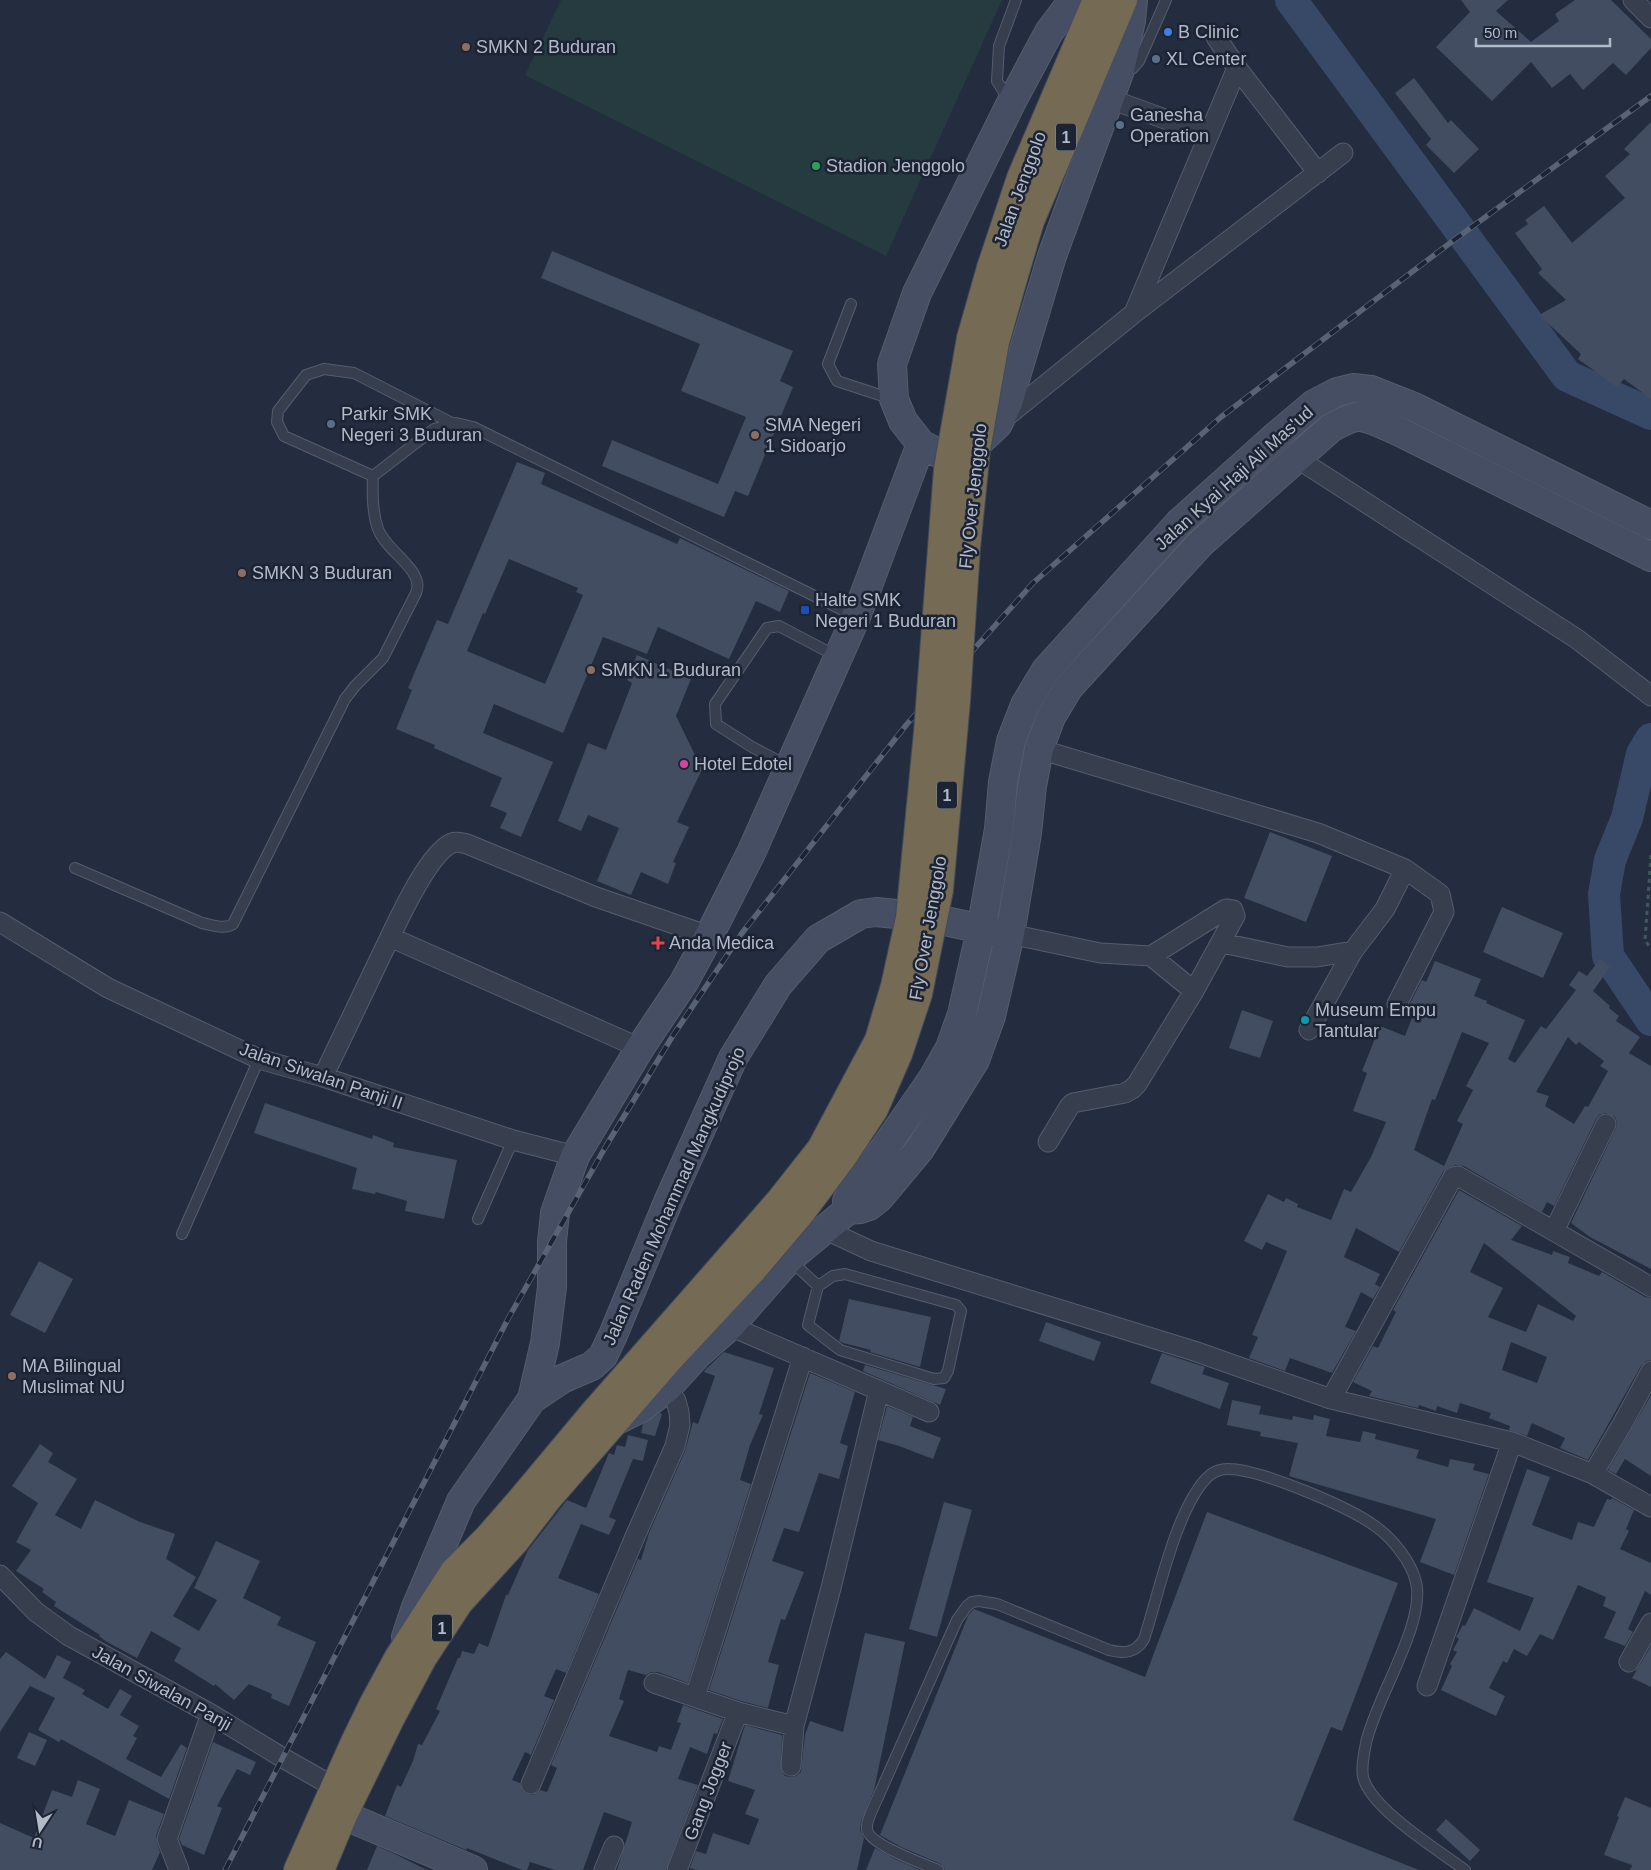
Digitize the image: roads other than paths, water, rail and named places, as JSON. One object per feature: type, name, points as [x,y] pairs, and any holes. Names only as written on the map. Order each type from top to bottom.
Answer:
[{"type":"highway","name":"Jalan Jenggolo","points":[[1002,271],[1021,178],[1097,0]]},
{"type":"highway","name":"Jalan Jenggolo","points":[[1002,271],[1030,221],[1123,0]]},
{"type":"highway","name":"Fly Over Jenggolo","points":[[742,1263],[798,1216],[843,1156],[874,1109],[898,1054],[918,994],[939,890],[956,701],[966,548],[976,450],[995,342],[1002,271]]},
{"type":"highway","name":"1","points":[[320,1870],[343,1815],[390,1719],[424,1657],[459,1602],[514,1541],[548,1498],[668,1360],[742,1263]]},
{"type":"highway","name":"Jalan Raden Mohammad Mangkudiprojo","points":[[298,1870],[334,1787],[373,1705],[399,1658],[454,1572],[488,1538],[600,1406],[742,1263]]},
{"type":"street","points":[[1073,0],[1048,32],[1011,103],[917,293],[892,364],[894,399],[903,421],[921,444],[944,456],[954,456],[965,451],[1134,314],[1343,153]]},
{"type":"street","points":[[998,424],[1015,382],[1052,256],[1120,70],[1132,21],[1133,0]]},
{"type":"street","points":[[1633,0],[1651,18]]},
{"type":"street","points":[[1216,37],[1237,68],[1318,173]]},
{"type":"street","points":[[1134,314],[1237,68]]},
{"type":"street","points":[[1110,99],[1209,135]]},
{"type":"street","name":"Jalan Kyai Haji Ali Mas'ud","points":[[981,930],[999,829],[1003,782],[1011,741],[1025,705],[1046,670],[1179,523],[1314,404],[1337,392],[1354,388],[1371,390],[1422,412],[1651,525]]},
{"type":"street","name":"Jalan Kyai Haji Ali Mas'ud","points":[[1010,934],[1027,833],[1032,786],[1039,749],[1051,717],[1065,695],[1098,655],[1200,544],[1295,457],[1330,428],[1347,419],[1364,418],[1402,434],[1651,557]]},
{"type":"street","name":"Jalan Raden Mohammad Mangkudiprojo","points":[[532,1399],[545,1343],[552,1292],[552,1242],[555,1213],[575,1156],[640,1048],[684,982],[750,853],[856,617],[921,444]]},
{"type":"street","points":[[1295,457],[1576,639],[1651,696]]},
{"type":"street","points":[[1039,749],[1318,832],[1405,869],[1440,894],[1444,912],[1396,1004]]},
{"type":"street","points":[[323,1077],[406,902],[432,862],[445,847],[455,842],[467,844],[596,896],[709,936]]},
{"type":"street","points":[[1310,1030],[1353,951],[1385,909],[1405,869]]},
{"type":"street","points":[[617,1420],[641,1408],[667,1388],[698,1354],[730,1326],[789,1259],[848,1210],[869,1206],[920,1148],[975,1060],[991,1016],[1010,934],[1100,953],[1151,956],[1226,909],[1233,910],[1235,916],[1222,943],[1132,1089],[1125,1093],[1073,1103],[1048,1142]]},
{"type":"street","name":"Jalan Raden Mohammad Mangkudiprojo","points":[[399,1658],[416,1607],[461,1501],[532,1399],[562,1379],[592,1366],[603,1356],[668,1202],[733,1058],[778,985],[818,940],[861,914],[876,912],[927,917],[981,930],[1010,934]]},
{"type":"street","name":"Jalan Siwalan Panji II","points":[[0,922],[108,988],[259,1059],[323,1077],[513,1140],[575,1156]]},
{"type":"street","points":[[848,1210],[847,1201],[852,1190],[890,1141],[933,1078],[950,1048],[962,1014],[981,930]]},
{"type":"street","points":[[390,936],[640,1048]]},
{"type":"street","points":[[1222,943],[1288,957],[1317,958],[1353,951]]},
{"type":"street","points":[[1151,956],[1194,991]]},
{"type":"street","points":[[1554,1231],[1606,1124]]},
{"type":"street","points":[[1332,1399],[1452,1177],[1458,1176],[1651,1287]]},
{"type":"street","points":[[824,1229],[871,1250],[1194,1351],[1332,1399],[1512,1442],[1593,1474],[1651,1507]]},
{"type":"street","points":[[730,1326],[929,1412]]},
{"type":"street","points":[[695,1697],[803,1357]]},
{"type":"street","points":[[1593,1474],[1651,1371]]},
{"type":"street","points":[[531,1784],[675,1446],[680,1425],[679,1412],[676,1401],[667,1388]]},
{"type":"street","points":[[792,1766],[794,1726],[831,1588],[879,1390]]},
{"type":"street","points":[[1427,1686],[1512,1442]]},
{"type":"street","name":"Jalan Siwalan Panji","points":[[4,1584],[36,1612],[69,1636],[211,1714],[334,1787]]},
{"type":"street","points":[[1629,1662],[1651,1623]]},
{"type":"street","points":[[654,1683],[738,1712],[794,1726]]},
{"type":"street","name":"Gang Jogger","points":[[677,1870],[738,1712]]},
{"type":"street","points":[[179,1870],[167,1839],[211,1714]]},
{"type":"street","points":[[343,1815],[473,1870]]},
{"type":"street","points":[[604,1870],[614,1846]]},
{"type":"lane","points":[[1011,103],[997,81],[999,46],[1016,0]]},
{"type":"lane","points":[[1120,70],[1133,68],[1139,61],[1166,0]]},
{"type":"lane","points":[[851,304],[828,364],[837,381],[894,399]]},
{"type":"lane","points":[[373,476],[284,436],[277,422],[278,411],[306,375],[324,370],[354,374],[454,424],[473,427],[856,617]]},
{"type":"lane","points":[[75,868],[202,923],[222,927],[229,927],[233,924],[345,699],[355,686],[383,658],[416,593],[417,582],[413,573],[392,551],[378,530],[372,501],[373,476],[434,428],[454,424]]},
{"type":"lane","points":[[789,767],[752,747],[716,724],[715,704],[767,628],[779,626],[838,657]]},
{"type":"lane","points":[[182,1234],[259,1059]]},
{"type":"lane","points":[[478,1219],[513,1140]]},
{"type":"lane","points":[[789,1259],[818,1286]]},
{"type":"lane","points":[[845,1274],[956,1305],[960,1311],[948,1371],[944,1378],[934,1379],[840,1350],[808,1325],[818,1286],[834,1276],[845,1274]]},
{"type":"lane","points":[[938,1870],[878,1842],[870,1835],[867,1827],[874,1806],[943,1650],[962,1612],[967,1606],[977,1601],[997,1604],[1109,1650],[1121,1652],[1134,1649],[1144,1639],[1175,1537],[1190,1502],[1209,1476],[1216,1471],[1230,1469],[1249,1472],[1276,1481],[1325,1499],[1359,1516],[1376,1526],[1386,1536],[1398,1549],[1409,1567],[1417,1587],[1417,1609],[1369,1730],[1362,1762],[1363,1778],[1366,1786],[1379,1803],[1395,1818],[1465,1870]]},
{"type":"waterway","points":[[1291,0],[1567,376],[1651,414]]},
{"type":"waterway","points":[[1651,739],[1642,754],[1627,818],[1610,860],[1604,894],[1608,956],[1651,1020]]},
{"type":"railway","points":[[225,1870],[509,1317],[606,1146],[672,1037],[742,933],[907,724],[1033,583],[1221,417],[1454,240],[1651,96]]},
{"type":"place","name":"B Clinic","points":[[1168,32]]},
{"type":"place","name":"SMKN 2 Buduran","points":[[466,47]]},
{"type":"place","name":"XL Center","points":[[1156,59]]},
{"type":"place","name":"Ganesha Operation","points":[[1120,125]]},
{"type":"place","name":"Stadion Jenggolo","points":[[816,166]]},
{"type":"place","name":"Parkir SMK Negeri 3 Buduran","points":[[331,424]]},
{"type":"place","name":"SMA Negeri 1 Sidoarjo","points":[[755,435]]},
{"type":"place","name":"SMKN 3 Buduran","points":[[242,573]]},
{"type":"place","name":"Halte SMK Negeri 1 Buduran","points":[[805,610]]},
{"type":"place","name":"SMKN 1 Buduran","points":[[591,670]]},
{"type":"place","name":"Hotel Edotel","points":[[684,764]]},
{"type":"place","name":"Anda Medica","points":[[658,943]]},
{"type":"place","name":"Museum Empu Tantular","points":[[1305,1020]]},
{"type":"place","name":"MA Bilingual Muslimat NU","points":[[12,1376]]}]
